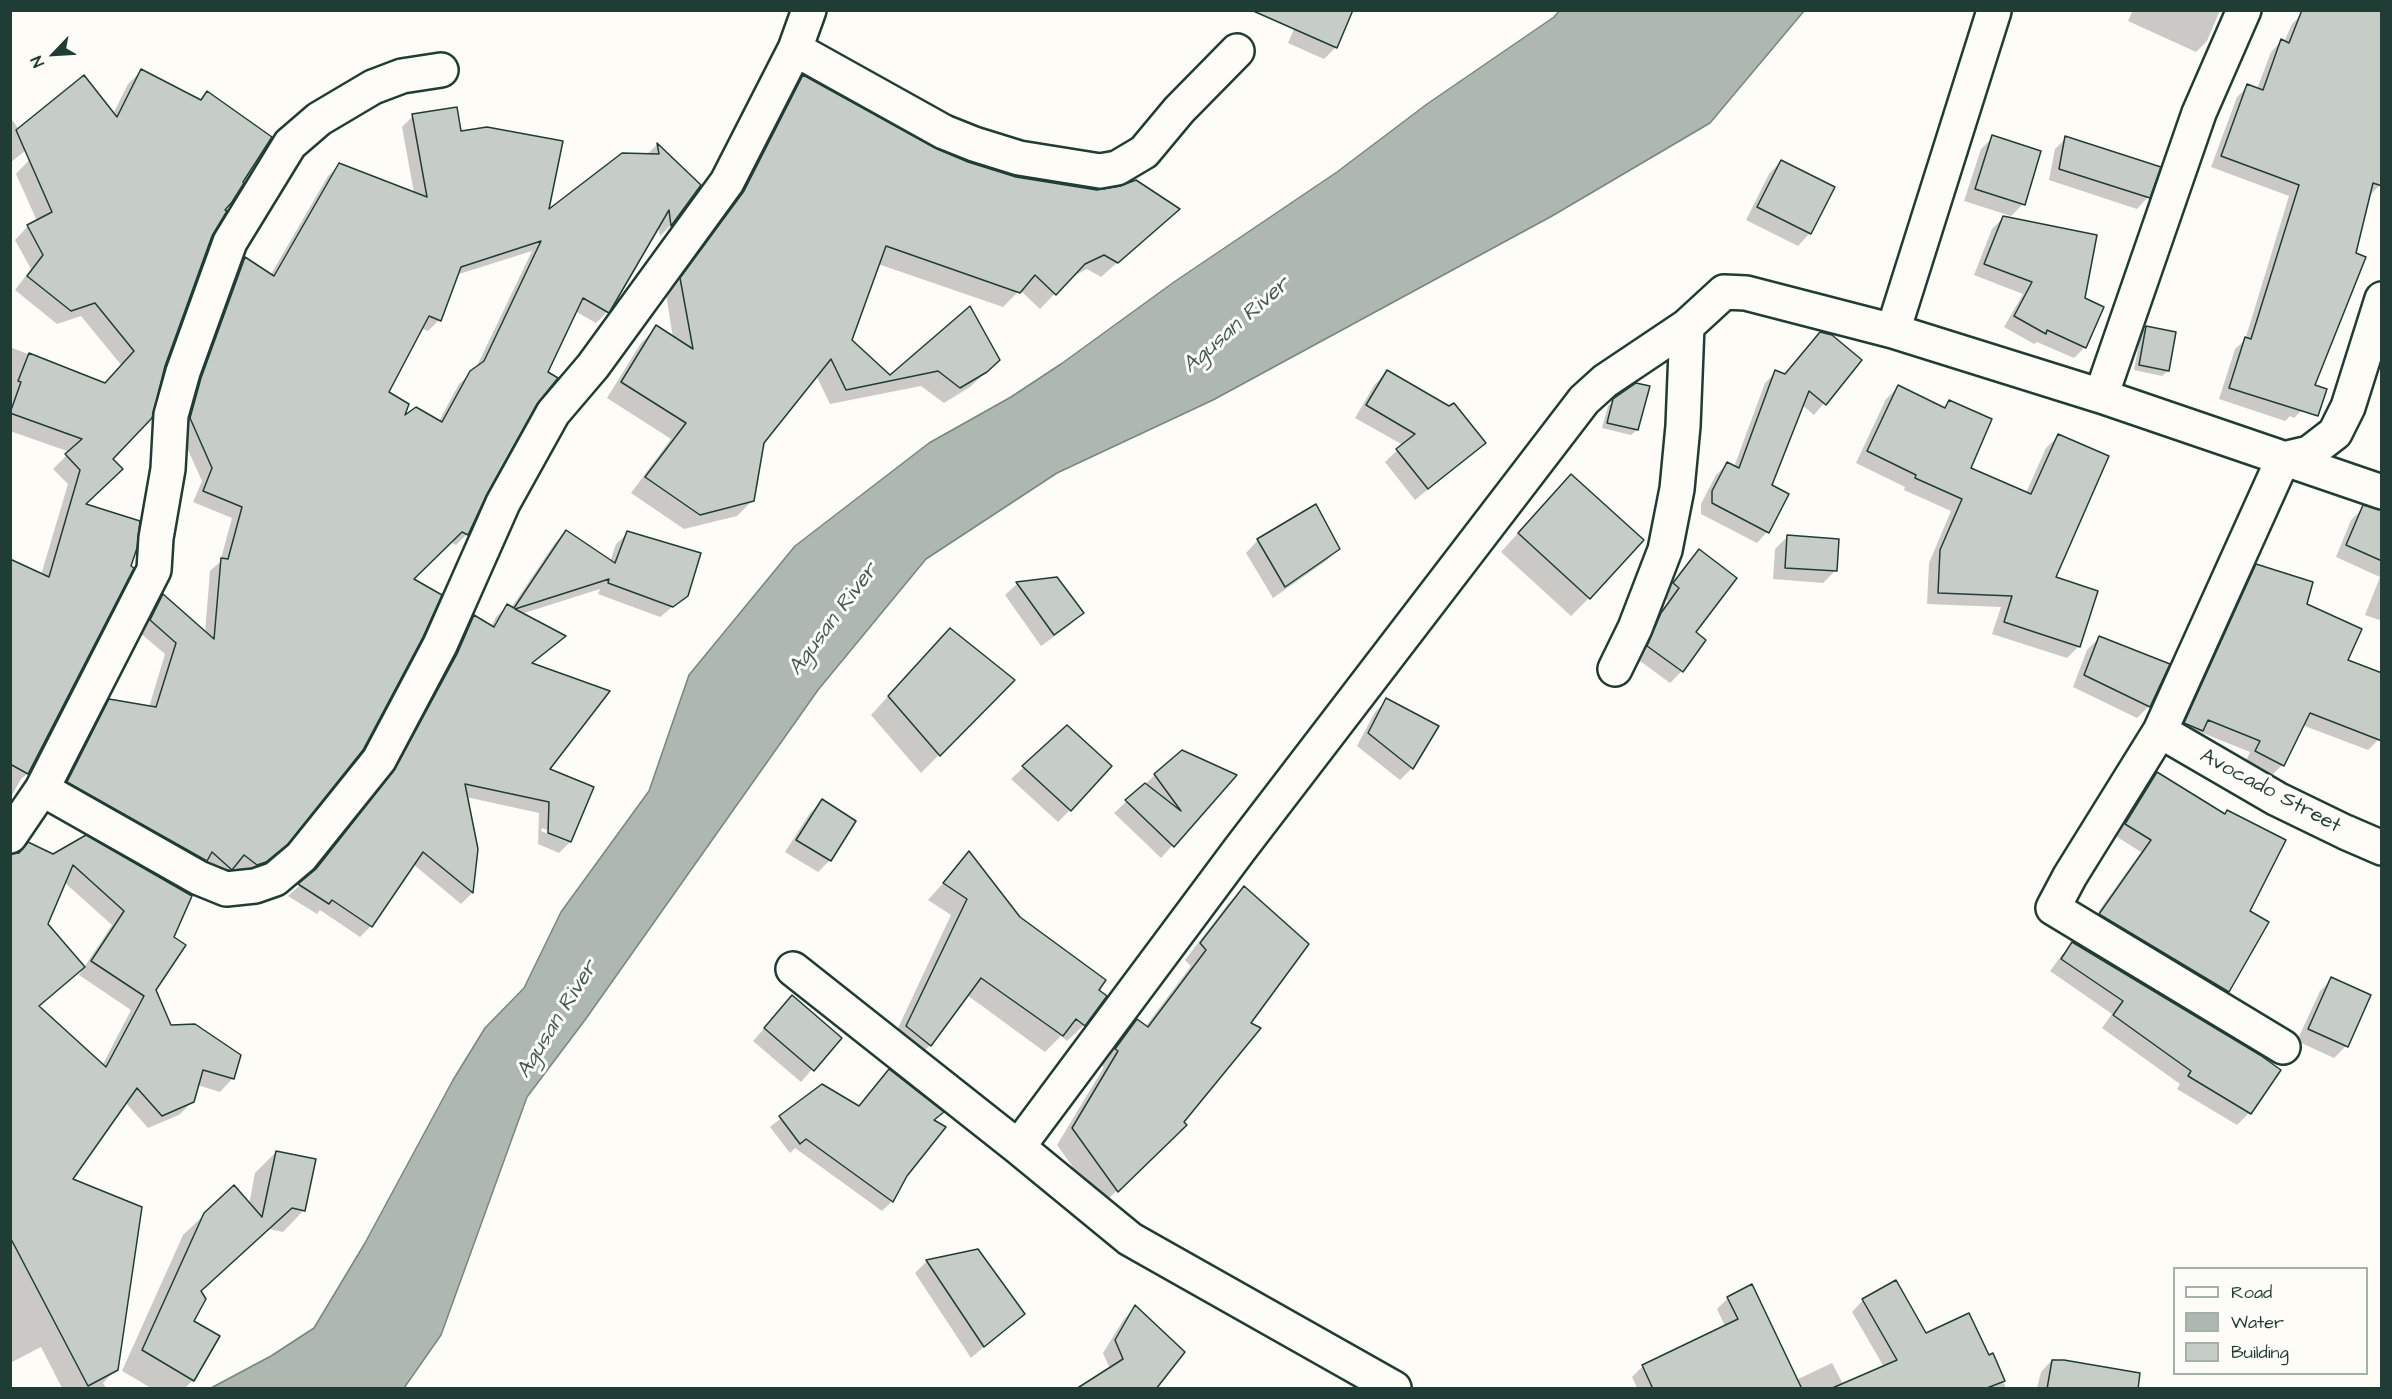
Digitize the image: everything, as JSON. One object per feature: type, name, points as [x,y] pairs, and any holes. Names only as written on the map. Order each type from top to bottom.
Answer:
[{"type":"street","points":[[42,789],[199,878],[226,889],[255,886],[275,879],[301,857],[379,760],[440,645],[504,503],[553,413],[593,366],[727,182],[795,49],[809,10]]},
{"type":"street","points":[[2101,396],[2199,113],[2244,10]]},
{"type":"street","points":[[1893,331],[1994,11]]},
{"type":"street","points":[[795,49],[944,132],[1019,158],[1100,171],[1117,168],[1144,152],[1179,110],[1237,51]]},
{"type":"street","points":[[10,836],[42,789],[154,570],[156,538],[168,469],[171,415],[183,372],[230,242],[290,144],[319,119],[373,87],[402,76],[441,70]]},
{"type":"street","points":[[1018,1147],[1240,849],[1584,400],[1605,381],[1687,326],[1724,292],[1746,293],[1893,331],[2101,396],[2382,492]]},
{"type":"street","points":[[2283,459],[2310,453],[2335,433],[2348,407],[2382,299]]},
{"type":"street","points":[[1615,669],[1635,628],[1665,550],[1678,478],[1683,426],[1687,326]]},
{"type":"street","points":[[2283,459],[2160,731],[2070,876],[2053,908],[2283,1047]]},
{"type":"street","name":"Avocado Street","points":[[2160,731],[2277,799],[2382,848]]},
{"type":"street","points":[[794,969],[1130,1239],[1394,1389]]},
{"type":"water","name":"Agusan River","points":[[1560,10],[1804,11],[1710,123],[1552,216],[1213,400],[1057,473],[926,559],[818,690],[585,1020],[527,1097],[441,1335],[404,1388],[211,1388],[271,1356],[314,1328],[365,1243],[453,1080],[485,1028],[524,988],[561,912],[649,791],[689,675],[795,546],[929,443],[1011,397],[1061,364],[1174,282],[1337,172],[1427,104],[1554,17]]},
{"type":"building","points":[[1251,10],[1353,10],[1337,48]]},
{"type":"building","points":[[2302,10],[2382,10],[2382,186],[2373,183],[2356,253],[2366,257],[2315,385],[2327,389],[2318,416],[2229,388],[2245,337],[2251,339],[2299,185],[2221,156],[2247,84],[2263,90],[2281,39],[2289,43]]},
{"type":"building","points":[[141,69],[201,100],[207,91],[272,137],[225,210],[227,211],[212,236],[165,366],[152,418],[113,459],[123,469],[86,504],[140,521],[137,548],[131,566],[134,568],[28,774],[10,764],[10,559],[49,577],[80,470],[65,454],[82,439],[10,413],[21,382],[18,381],[29,353],[105,383],[134,351],[95,303],[71,311],[27,276],[43,255],[27,225],[52,212],[16,130],[84,75],[117,117]]},
{"type":"building","points":[[803,75],[935,148],[968,162],[1016,177],[1097,190],[1120,186],[1136,180],[1180,209],[1118,263],[1104,255],[1085,264],[1056,295],[1035,275],[1020,293],[886,246],[852,340],[890,375],[970,306],[1000,360],[987,372],[960,388],[938,371],[846,390],[831,359],[764,443],[754,501],[700,515],[645,477],[686,423],[621,382],[656,325],[693,349],[680,278],[744,191]]},
{"type":"building","points":[[457,107],[461,131],[487,127],[563,141],[549,209],[622,153],[659,154],[657,143],[701,185],[671,226],[669,210],[609,313],[583,298],[548,372],[558,378],[537,404],[487,494],[468,535],[462,532],[414,579],[442,595],[423,637],[363,750],[288,844],[266,862],[257,865],[244,855],[232,870],[212,852],[207,861],[67,782],[109,699],[156,707],[176,643],[150,620],[163,594],[214,639],[221,558],[228,559],[242,507],[203,491],[212,468],[190,418],[201,378],[245,257],[274,276],[339,163],[427,197],[412,114]],"holes":[[[541,241],[484,361],[470,371],[442,422],[416,407],[405,415],[409,404],[389,392],[429,316],[441,321],[461,267]]]},
{"type":"building","points":[[1992,135],[2041,151],[2025,205],[1975,189]]},
{"type":"building","points":[[2065,136],[2161,167],[2150,198],[2059,169]]},
{"type":"building","points":[[1781,160],[1835,187],[1811,234],[1757,207]]},
{"type":"building","points":[[2003,216],[2097,235],[2085,298],[2104,307],[2086,348],[2047,330],[2046,334],[2014,316],[2032,282],[1984,264]]},
{"type":"building","points":[[2146,326],[2176,332],[2169,371],[2139,365]]},
{"type":"building","points":[[1820,332],[1832,335],[1862,360],[1826,405],[1809,391],[1772,485],[1789,494],[1769,533],[1712,503],[1712,491],[1727,462],[1739,468],[1775,370],[1785,374]]},
{"type":"building","points":[[1387,370],[1449,406],[1454,403],[1486,443],[1428,489],[1396,449],[1415,434],[1366,405]]},
{"type":"building","points":[[1636,383],[1650,386],[1638,430],[1607,423],[1613,399]]},
{"type":"building","points":[[1898,385],[1945,408],[1949,400],[1992,419],[1971,468],[2031,494],[2058,434],[2109,456],[2056,577],[2098,591],[2080,647],[2004,622],[2012,596],[1938,593],[1940,550],[1962,499],[1915,478],[1916,475],[1867,451]]},
{"type":"building","points":[[1571,474],[1644,540],[1590,599],[1518,533]]},
{"type":"building","points":[[1316,504],[1340,549],[1285,587],[1257,539]]},
{"type":"building","points":[[2363,505],[2382,510],[2382,561],[2346,545]]},
{"type":"building","points":[[566,530],[615,563],[627,531],[701,553],[688,596],[673,607],[608,583],[609,579],[515,609],[566,636],[532,663],[610,691],[550,769],[594,787],[571,842],[548,833],[549,802],[465,784],[478,849],[473,893],[423,852],[372,927],[332,900],[329,904],[298,884],[316,869],[395,769],[457,654],[474,615],[494,627],[507,604],[514,608]]},
{"type":"building","points":[[1787,535],[1839,539],[1837,571],[1785,568]]},
{"type":"building","points":[[1699,549],[1737,578],[1696,632],[1706,640],[1683,672],[1647,646],[1661,613],[1679,588],[1673,583]]},
{"type":"building","points":[[2256,564],[2313,582],[2307,604],[2362,629],[2348,660],[2382,673],[2382,741],[2310,713],[2284,766],[2255,751],[2260,741],[2208,720],[2203,731],[2184,723]]},
{"type":"building","points":[[1057,577],[1084,613],[1054,635],[1016,582]]},
{"type":"building","points":[[950,628],[1015,680],[940,756],[888,696]]},
{"type":"building","points":[[2099,636],[2170,664],[2150,707],[2084,675]]},
{"type":"building","points":[[1386,698],[1439,726],[1413,769],[1368,733]]},
{"type":"building","points":[[1067,725],[1112,766],[1071,811],[1022,766]]},
{"type":"building","points":[[1182,750],[1237,775],[1174,847],[1125,800],[1145,783],[1181,811],[1154,774]]},
{"type":"building","points":[[2157,772],[2225,814],[2227,810],[2286,840],[2250,911],[2269,922],[2229,992],[2099,914],[2151,840],[2125,824]]},
{"type":"building","points":[[822,799],[856,821],[831,861],[796,840]]},
{"type":"building","points":[[86,835],[192,896],[174,937],[186,945],[156,990],[171,1025],[195,1024],[241,1055],[234,1079],[203,1070],[194,1102],[162,1116],[137,1088],[73,1179],[142,1207],[118,1370],[88,1386],[10,1237],[10,854],[19,853],[28,842],[53,854]],"holes":[[[73,865],[124,911],[91,961],[144,996],[106,1067],[39,1006],[85,967],[48,924]]]},
{"type":"building","points":[[969,851],[1020,917],[1106,980],[1099,990],[1107,996],[1085,1026],[1076,1019],[1063,1036],[981,978],[931,1046],[906,1026],[967,899],[943,883]]},
{"type":"building","points":[[1244,886],[1309,944],[1251,1023],[1261,1028],[1184,1122],[1187,1125],[1118,1192],[1072,1128],[1118,1051],[1115,1049],[1137,1019],[1148,1027],[1206,950],[1200,943]]},
{"type":"building","points":[[2072,942],[2260,1055],[2281,1070],[2251,1114],[2188,1076],[2191,1071],[2113,1015],[2123,1001],[2061,959]]},
{"type":"building","points":[[2331,977],[2371,995],[2348,1047],[2308,1029]]},
{"type":"building","points":[[792,995],[842,1038],[814,1071],[764,1028]]},
{"type":"building","points":[[889,1069],[944,1112],[934,1120],[946,1127],[907,1176],[893,1202],[806,1139],[800,1144],[779,1116],[822,1084],[859,1106]]},
{"type":"building","points":[[276,1151],[316,1159],[305,1211],[292,1208],[201,1291],[206,1299],[194,1321],[220,1336],[194,1381],[142,1350],[204,1213],[234,1185],[262,1217]]},
{"type":"building","points":[[978,1249],[1025,1314],[984,1347],[926,1260]]},
{"type":"building","points":[[1896,1280],[1926,1333],[1969,1313],[1989,1355],[1993,1353],[2005,1381],[1987,1388],[1830,1389],[1897,1360],[1862,1299]]},
{"type":"building","points":[[1752,1284],[1802,1389],[1653,1389],[1642,1365],[1738,1319],[1727,1297]]},
{"type":"building","points":[[1135,1305],[1185,1352],[1156,1389],[1076,1389],[1123,1359],[1115,1340]]},
{"type":"building","points":[[2052,1360],[2140,1373],[2138,1389],[2047,1389]]}]
